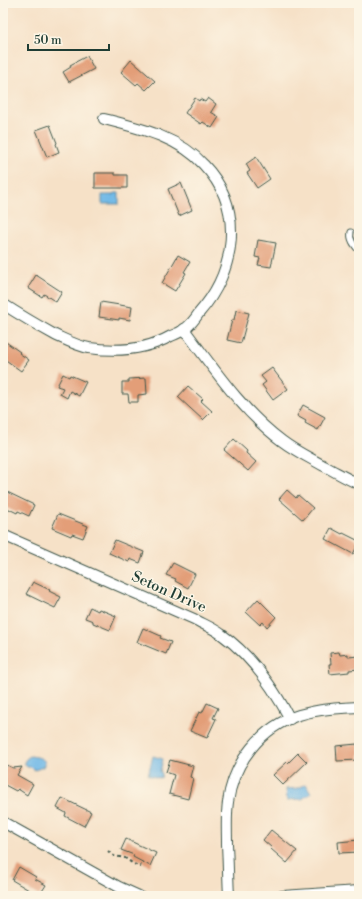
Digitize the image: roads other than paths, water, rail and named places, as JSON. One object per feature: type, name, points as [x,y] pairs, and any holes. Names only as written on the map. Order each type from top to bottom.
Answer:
[{"type":"street","points":[[3,304],[67,341],[87,348],[112,350],[140,348],[163,340],[184,329],[211,299],[222,277],[227,262],[231,230],[228,206],[224,195],[213,176],[205,165],[183,147],[159,136],[104,119]]},
{"type":"street","points":[[184,329],[229,389],[262,425],[282,442],[303,455],[359,484]]},
{"type":"street","name":"Seton Drive","points":[[3,535],[194,619],[220,634],[239,649],[261,674],[276,694],[290,719]]},
{"type":"street","points":[[229,896],[226,817],[228,800],[237,771],[246,755],[266,734],[290,719],[315,711],[333,708],[359,707]]},
{"type":"street","points":[[3,822],[119,887],[139,896]]},
{"type":"street","points":[[282,896],[359,891]]},
{"type":"lane","points":[[351,232],[350,236],[352,242],[359,250]]},
{"type":"water","points":[[114,193],[119,193],[119,204],[102,204],[102,195],[114,195]]},
{"type":"water","points":[[30,756],[44,760],[45,762],[43,767],[35,770],[31,767],[27,767],[24,762]]},
{"type":"water","points":[[153,756],[163,759],[160,772],[162,773],[161,778],[148,775]]},
{"type":"water","points":[[306,784],[311,793],[302,799],[287,800],[286,789],[299,788]]}]
